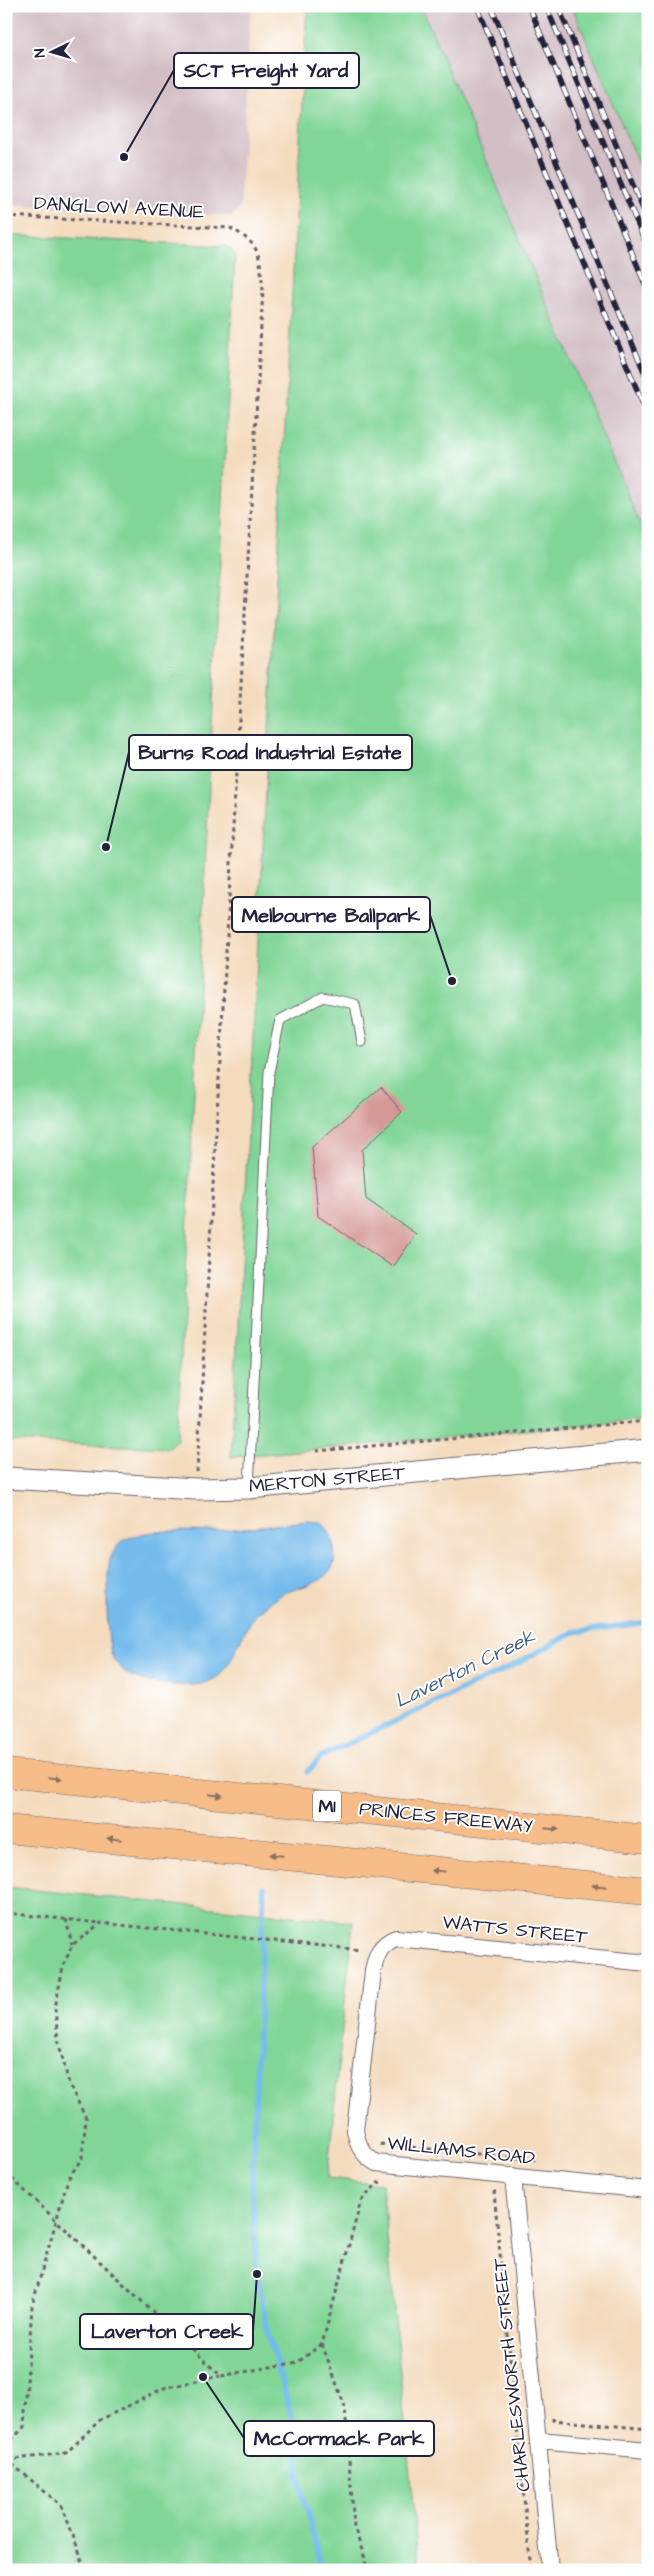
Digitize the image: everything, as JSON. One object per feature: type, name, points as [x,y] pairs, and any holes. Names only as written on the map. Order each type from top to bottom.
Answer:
[{"type":"highway","name":"PRINCES FREEWAY","points":[[6,1773],[648,1839]]},
{"type":"highway","points":[[6,1829],[648,1891]]},
{"type":"street","name":"MERTON STREET","points":[[6,1478],[196,1489],[249,1488],[648,1450]]},
{"type":"street","name":"WATTS STREET","points":[[381,1948],[396,1938],[648,1963]]},
{"type":"street","name":"WILLIAMS ROAD","points":[[381,1948],[375,1957],[373,1971],[356,2130],[358,2145],[364,2155],[376,2163],[648,2190]]},
{"type":"street","name":"CHARLESWORTH STREET","points":[[513,2176],[550,2570]]},
{"type":"street","points":[[538,2440],[648,2450]]},
{"type":"lane","points":[[249,1488],[269,1072],[280,1020],[323,997],[355,1004],[362,1042]]},
{"type":"path","name":"DANGLOW AVENUE","points":[[6,216],[230,228],[250,238],[260,257],[262,290],[196,1489]]},
{"type":"path","points":[[316,1451],[648,1421]]},
{"type":"path","points":[[6,1913],[363,1950]]},
{"type":"path","points":[[66,1919],[72,1945]]},
{"type":"path","points":[[6,2446],[24,2427],[32,2306],[68,2179],[82,2158],[86,2118],[69,2084],[58,2040],[55,2008],[63,1967],[72,1945],[101,1923]]},
{"type":"path","points":[[370,2143],[539,2160]]},
{"type":"path","points":[[6,2173],[221,2376]]},
{"type":"path","points":[[369,2570],[354,2527],[345,2407],[322,2344],[361,2202],[378,2183],[393,2182]]},
{"type":"path","points":[[485,2191],[494,2192]]},
{"type":"path","points":[[7,2460],[66,2453],[100,2420],[164,2388],[298,2362],[322,2344]]},
{"type":"path","points":[[552,2410],[553,2420],[648,2429]]},
{"type":"path","points":[[7,2460],[62,2506],[86,2570]]},
{"type":"shaded area","points":[[6,6],[251,6],[240,207],[232,216],[6,204]]},
{"type":"shaded area","points":[[421,6],[572,6],[648,187],[648,543]]},
{"type":"green space","points":[[307,6],[421,6],[648,543],[648,1419],[231,1457]]},
{"type":"green space","points":[[572,6],[648,6],[648,187]]},
{"type":"green space","points":[[6,235],[227,246],[235,254],[177,1441],[168,1448],[6,1441]]},
{"type":"green space","points":[[6,1887],[353,1922],[327,2178],[382,2184],[419,2570],[6,2570]]},
{"type":"water","points":[[309,1521],[321,1522],[330,1534],[334,1548],[334,1560],[331,1569],[326,1576],[318,1581],[281,1595],[262,1609],[242,1636],[230,1661],[214,1679],[200,1684],[181,1685],[149,1682],[127,1673],[113,1659],[108,1625],[108,1573],[112,1556],[122,1542],[131,1537],[154,1532],[215,1531]]},
{"type":"building","points":[[381,1087],[402,1112],[362,1150],[366,1199],[416,1234],[393,1267],[318,1216],[312,1147]]},
{"type":"waterway","name":"Laverton Creek","points":[[307,1772],[322,1756],[510,1667],[574,1632],[648,1622]]},
{"type":"waterway","name":"Laverton Creek","points":[[264,1887],[252,2187],[257,2274],[269,2338],[299,2441],[297,2471],[322,2570]]},
{"type":"railway","points":[[477,6],[648,416]]},
{"type":"railway","points":[[491,6],[648,381]]},
{"type":"railway","points":[[529,6],[648,291]]},
{"type":"railway","points":[[546,6],[648,249]]},
{"type":"railway","points":[[558,6],[648,221]]},
{"type":"place","name":"SCT Freight Yard","points":[[124,157]]},
{"type":"place","name":"Burns Road Industrial Estate","points":[[106,847]]},
{"type":"place","name":"Melbourne Ballpark","points":[[452,981]]},
{"type":"place","name":"Laverton Creek","points":[[257,2274]]},
{"type":"place","name":"McCormack Park","points":[[203,2377]]}]
